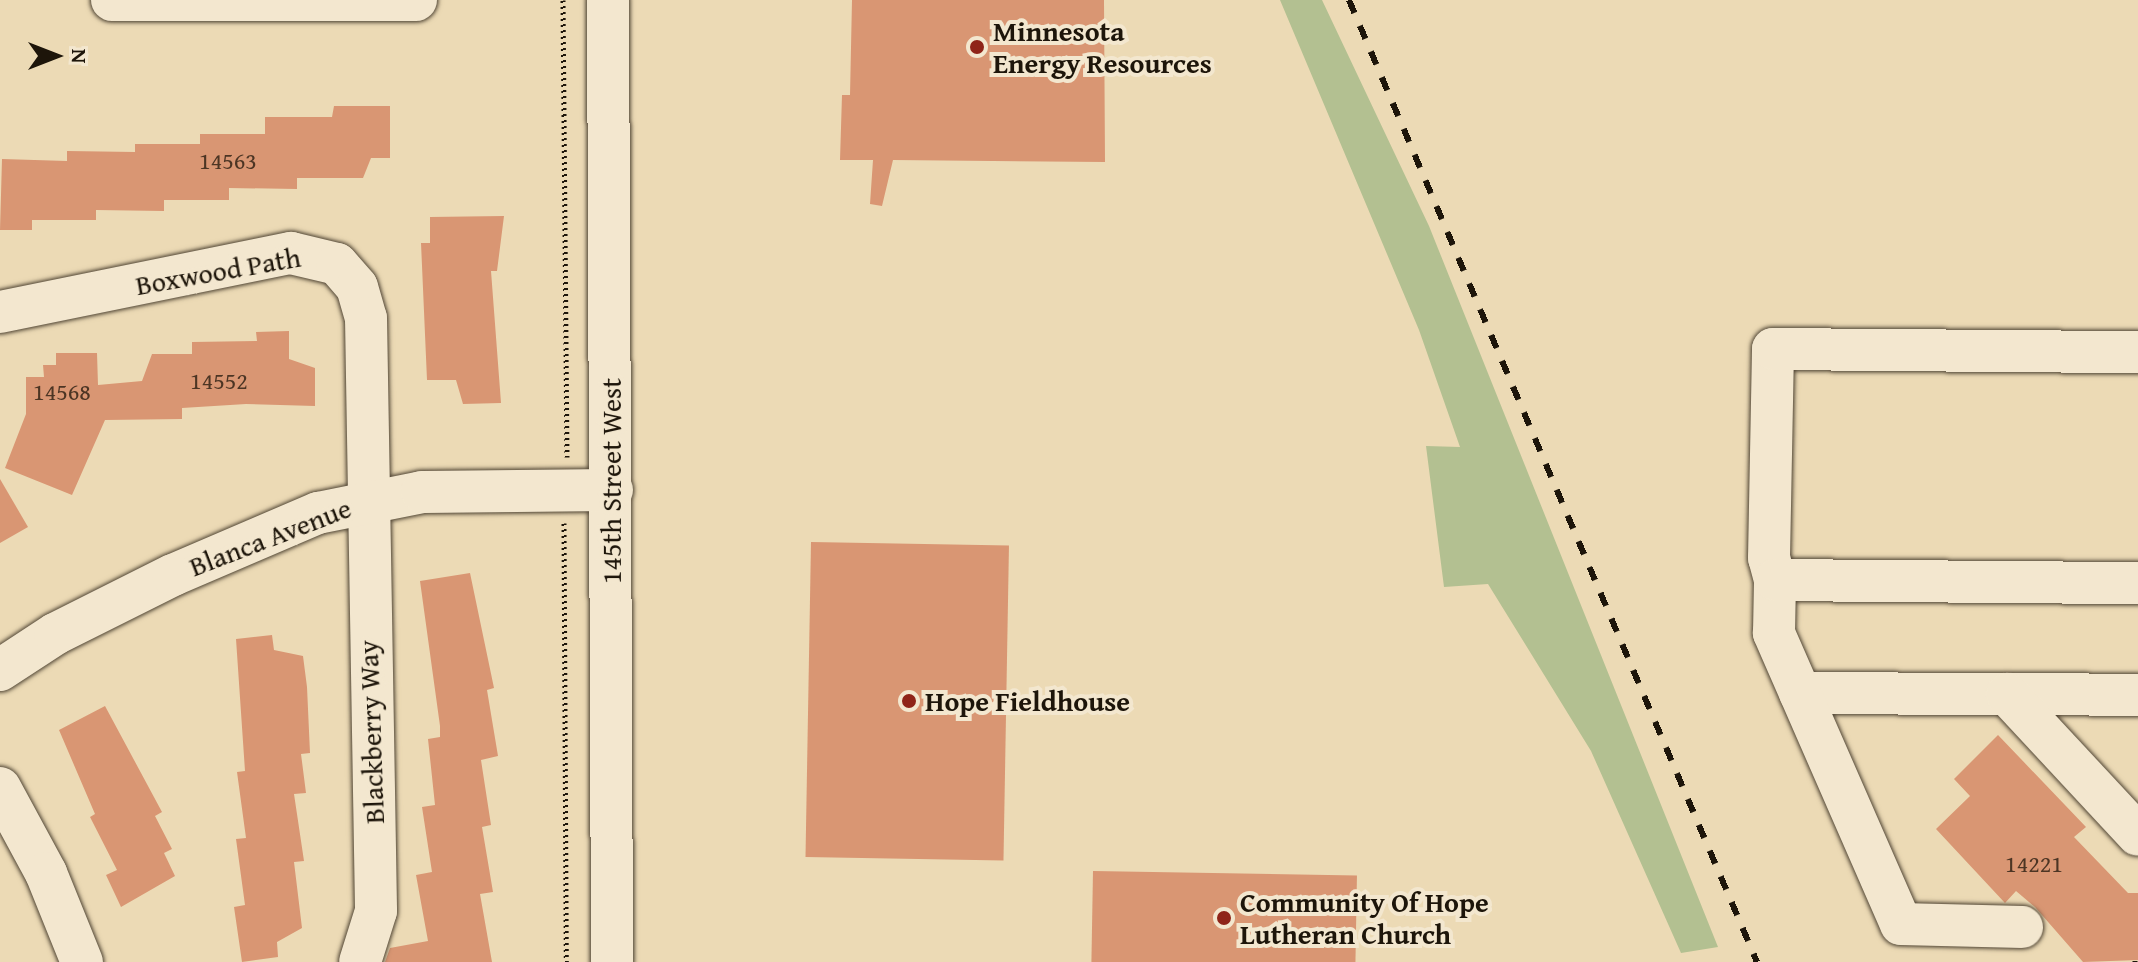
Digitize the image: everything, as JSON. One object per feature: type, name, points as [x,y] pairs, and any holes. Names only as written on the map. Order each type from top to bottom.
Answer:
[{"type":"street","points":[[112,0],[416,0]]},
{"type":"street","name":"145th Street West","points":[[608,0],[612,962]]},
{"type":"street","name":"Boxwood Path","points":[[0,312],[291,253],[337,264],[357,287],[366,318],[369,499]]},
{"type":"street","points":[[2022,927],[1901,924],[1774,633],[1775,580],[1769,558],[1773,349],[2138,352]]},
{"type":"street","name":"Blanca Avenue","points":[[0,670],[55,634],[173,575],[318,513],[369,499],[422,492],[612,490]]},
{"type":"street","name":"Blackberry Way","points":[[360,962],[376,911],[369,499]]},
{"type":"street","points":[[1775,580],[2138,583]]},
{"type":"street","points":[[1800,693],[2138,695]]},
{"type":"street","points":[[2007,694],[2138,835]]},
{"type":"street","points":[[0,788],[46,873],[82,962]]},
{"type":"path","points":[[563,0],[567,463]]},
{"type":"path","points":[[565,518],[566,962]]},
{"type":"green space","points":[[1280,0],[1322,0],[1429,226],[1718,947],[1681,953],[1591,751],[1488,584],[1444,587],[1426,446],[1460,447],[1419,330]]},
{"type":"building","name":"Minnesota Energy Resources","points":[[852,0],[1104,0],[1105,162],[893,160],[882,206],[870,204],[873,160],[840,160],[842,95],[850,95]]},
{"type":"building","points":[[334,106],[390,106],[390,158],[371,158],[363,178],[297,178],[297,189],[229,188],[229,200],[164,200],[164,211],[96,210],[96,220],[32,220],[32,230],[0,230],[2,159],[67,161],[67,151],[135,152],[135,144],[200,144],[200,134],[265,134],[265,117],[332,117]]},
{"type":"building","points":[[504,216],[497,271],[491,271],[501,403],[463,404],[456,380],[427,380],[421,243],[430,243],[430,217]]},
{"type":"building","points":[[289,331],[289,359],[315,368],[315,406],[246,404],[182,408],[182,419],[105,420],[72,495],[5,468],[26,414],[26,377],[44,377],[43,365],[56,365],[56,353],[97,353],[98,385],[142,381],[152,354],[192,354],[192,342],[257,341],[256,332]]},
{"type":"building","points":[[0,479],[28,527],[0,543]]},
{"type":"building","name":"Hope Fieldhouse","points":[[811,542],[1009,545],[1003,860],[806,857]]},
{"type":"building","points":[[470,573],[494,688],[487,690],[498,756],[481,760],[491,825],[482,827],[493,892],[480,894],[492,962],[385,962],[390,948],[428,941],[416,875],[432,872],[422,807],[435,805],[428,739],[440,737],[440,726],[420,581]]},
{"type":"building","points":[[272,635],[274,650],[303,656],[307,687],[310,753],[301,754],[306,793],[294,794],[304,861],[294,862],[302,928],[277,942],[278,957],[242,962],[234,907],[245,905],[236,839],[246,838],[237,772],[245,771],[236,639]]},
{"type":"building","points":[[105,706],[162,812],[155,816],[172,849],[164,853],[175,876],[121,907],[106,875],[117,870],[90,817],[95,814],[59,730]]},
{"type":"building","points":[[1998,735],[2086,827],[2074,837],[2128,893],[2138,893],[2138,960],[2083,962],[2035,907],[2016,891],[2005,903],[1936,829],[1970,796],[1954,779]]},
{"type":"building","name":"Community Of Hope Lutheran Church","points":[[1093,871],[1357,876],[1355,962],[1091,962]]},
{"type":"railway","points":[[1349,0],[1757,962]]},
{"type":"place","name":"Minnesota Energy Resources","points":[[977,47]]},
{"type":"place","name":"Hope Fieldhouse","points":[[909,701]]},
{"type":"place","name":"Community Of Hope Lutheran Church","points":[[1224,918]]}]
